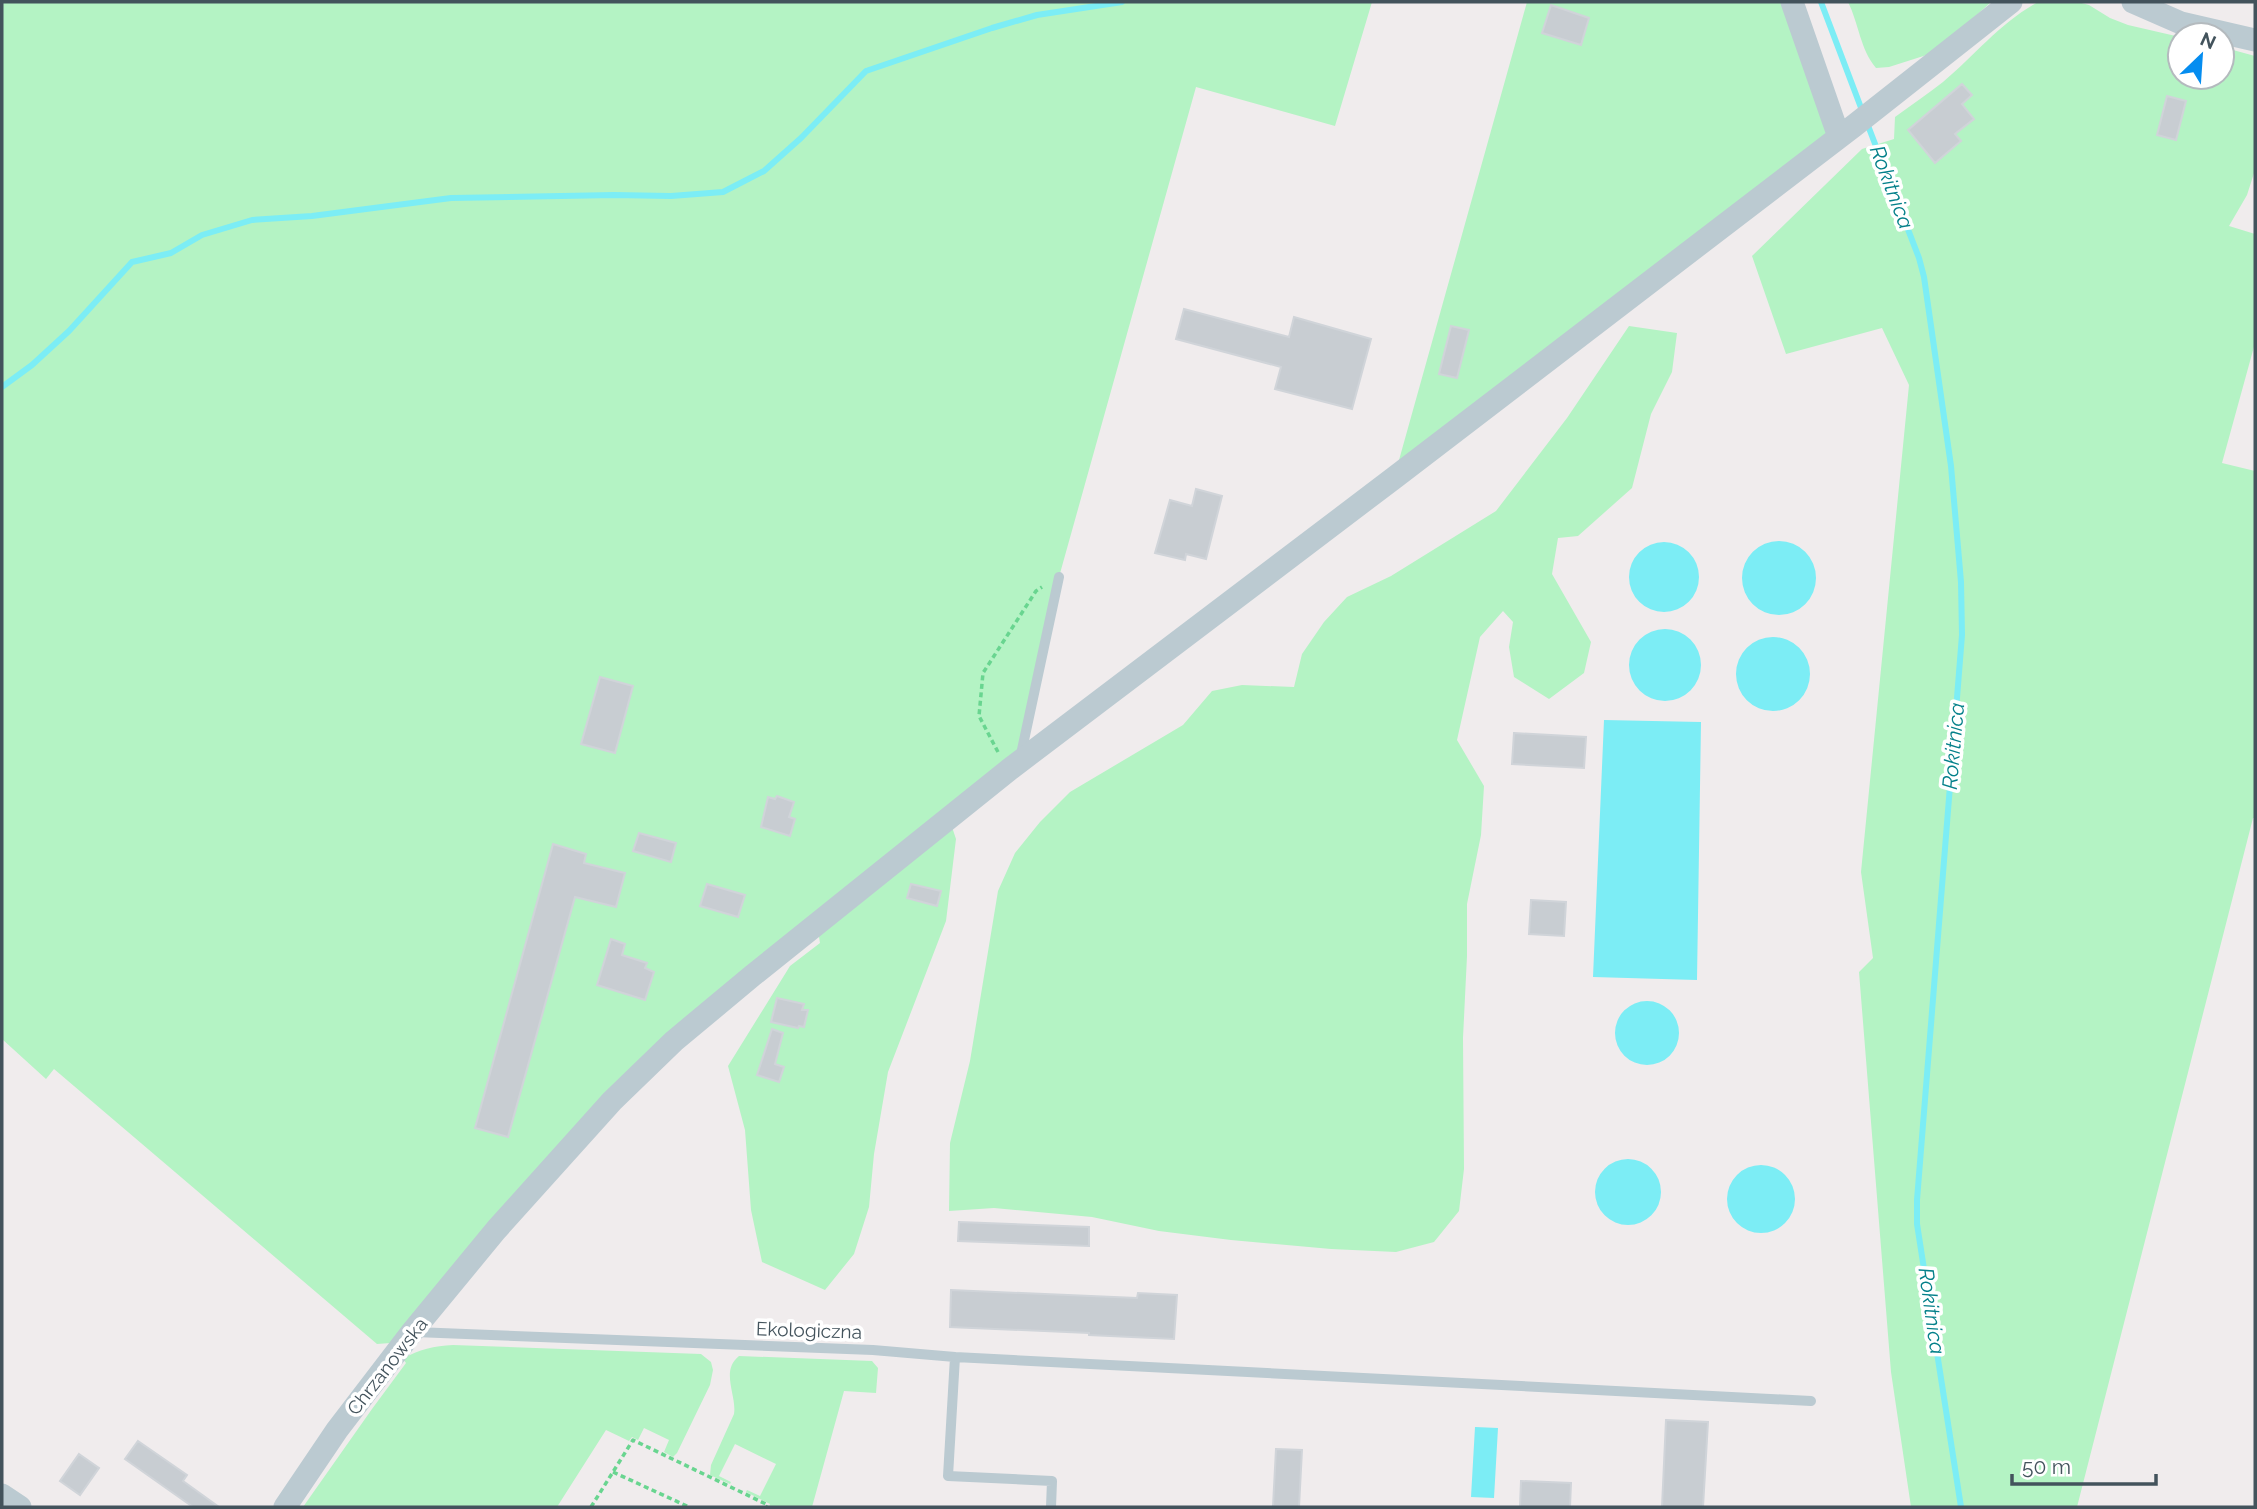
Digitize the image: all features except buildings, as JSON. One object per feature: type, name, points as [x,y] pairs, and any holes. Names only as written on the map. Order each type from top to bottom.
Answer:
[{"type":"street","points":[[1792,2],[1847,131]]},
{"type":"street","name":"Chrzanowska","points":[[285,1507],[337,1430],[412,1332],[496,1230],[612,1101],[674,1041],[1014,765],[1405,470],[2011,2]]},
{"type":"street","points":[[2133,2],[2181,23],[2255,40]]},
{"type":"street","points":[[2,1495],[20,1507]]},
{"type":"lane","points":[[1014,765],[1059,577]]},
{"type":"lane","name":"Ekologiczna","points":[[412,1332],[873,1350],[955,1357],[1811,1401]]},
{"type":"lane","points":[[955,1357],[948,1476],[1052,1481],[1051,1507]]},
{"type":"path","points":[[1014,765],[992,744],[979,716],[983,673],[1036,591],[1059,577]]},
{"type":"path","points":[[591,1507],[633,1440],[768,1505],[767,1507]]},
{"type":"path","points":[[613,1472],[689,1507]]},
{"type":"green space","points":[[2,2],[1372,2],[1335,126],[1196,87],[1059,577],[1019,762],[949,818],[956,839],[946,921],[888,1072],[874,1154],[869,1207],[854,1254],[825,1290],[762,1262],[751,1210],[745,1130],[728,1066],[790,966],[820,943],[817,924],[674,1041],[404,1342],[377,1344],[54,1069],[46,1079],[2,1039]]},
{"type":"green space","points":[[1527,2],[1792,2],[1839,137],[1394,478]]},
{"type":"green space","points":[[1848,2],[1991,2],[1936,52],[1889,67],[1876,68],[1866,53]]},
{"type":"green space","points":[[2038,2],[2078,2],[2128,25],[2166,34],[2166,91],[2236,91],[2236,51],[2255,56],[2255,170],[2247,195],[2229,226],[2255,234],[2255,343],[2222,463],[2255,471],[2255,818],[2077,1507],[1911,1507],[1891,1372],[1859,972],[1873,958],[1861,872],[1909,385],[1882,328],[1786,354],[1752,256],[1862,149],[1894,139],[1895,117],[1943,82],[2025,10]]},
{"type":"green space","points":[[1629,326],[1677,333],[1672,372],[1651,414],[1632,488],[1578,536],[1558,538],[1552,574],[1591,642],[1584,673],[1549,699],[1514,677],[1509,647],[1513,622],[1503,611],[1480,637],[1457,740],[1484,786],[1481,835],[1467,904],[1463,1038],[1464,1169],[1459,1211],[1434,1242],[1396,1252],[1231,1240],[1159,1231],[1092,1217],[994,1208],[949,1211],[950,1143],[970,1061],[998,891],[1015,853],[1040,822],[1070,792],[1183,725],[1212,691],[1242,685],[1294,687],[1302,654],[1324,622],[1347,597],[1391,576],[1496,511],[1567,418]]},
{"type":"green space","points":[[453,1345],[701,1354],[711,1362],[713,1370],[710,1385],[673,1457],[664,1452],[669,1440],[644,1428],[638,1440],[632,1437],[629,1441],[606,1430],[557,1507],[303,1507],[406,1363],[403,1359],[427,1349]]},
{"type":"green space","points":[[739,1356],[872,1361],[878,1368],[876,1393],[844,1391],[812,1507],[769,1507],[770,1504],[746,1492],[747,1490],[760,1496],[776,1464],[735,1444],[719,1476],[731,1482],[730,1484],[710,1475],[711,1465],[734,1414],[730,1376],[733,1362]]},
{"type":"water","points":[[1779,541],[1800,547],[1810,557],[1816,578],[1810,599],[1800,609],[1779,615],[1758,609],[1748,599],[1742,578],[1748,557],[1758,547]]},
{"type":"water","points":[[1671,542],[1684,548],[1693,557],[1697,563],[1697,591],[1689,602],[1678,610],[1657,612],[1639,602],[1631,591],[1629,570],[1639,552],[1650,544]]},
{"type":"water","points":[[1665,629],[1685,635],[1695,645],[1701,665],[1695,685],[1685,695],[1665,701],[1645,695],[1635,685],[1629,665],[1635,645],[1645,635]]},
{"type":"water","points":[[1773,637],[1787,640],[1799,648],[1807,660],[1810,674],[1807,688],[1799,700],[1787,708],[1773,711],[1759,708],[1747,700],[1739,688],[1736,674],[1739,660],[1747,648],[1759,640]]},
{"type":"water","points":[[1604,720],[1701,722],[1697,980],[1593,977]]},
{"type":"water","points":[[1641,1001],[1653,1001],[1670,1010],[1677,1021],[1677,1045],[1670,1056],[1653,1065],[1641,1065],[1629,1060],[1620,1051],[1615,1039],[1615,1027],[1620,1015],[1629,1006]]},
{"type":"water","points":[[1628,1159],[1641,1162],[1651,1169],[1658,1179],[1661,1192],[1658,1205],[1651,1215],[1641,1222],[1628,1225],[1615,1222],[1605,1215],[1598,1205],[1595,1192],[1598,1179],[1605,1169],[1615,1162]]},
{"type":"water","points":[[1761,1165],[1774,1168],[1785,1175],[1792,1186],[1795,1199],[1792,1212],[1785,1223],[1774,1230],[1761,1233],[1748,1230],[1737,1223],[1730,1212],[1727,1199],[1730,1186],[1737,1175],[1748,1168]]},
{"type":"water","points":[[1475,1427],[1498,1428],[1494,1498],[1471,1497]]},
{"type":"waterway","points":[[2,387],[32,365],[69,331],[132,262],[171,253],[202,235],[252,220],[312,216],[451,198],[671,196],[723,192],[764,171],[801,138],[866,71],[1037,15],[1122,2]]},
{"type":"waterway","name":"Rokitnica","points":[[1821,2],[1863,113]]},
{"type":"waterway","name":"Rokitnica","points":[[1867,123],[1924,277],[1951,466],[1961,582],[1962,635],[1917,1200],[1917,1224],[1961,1507]]}]
